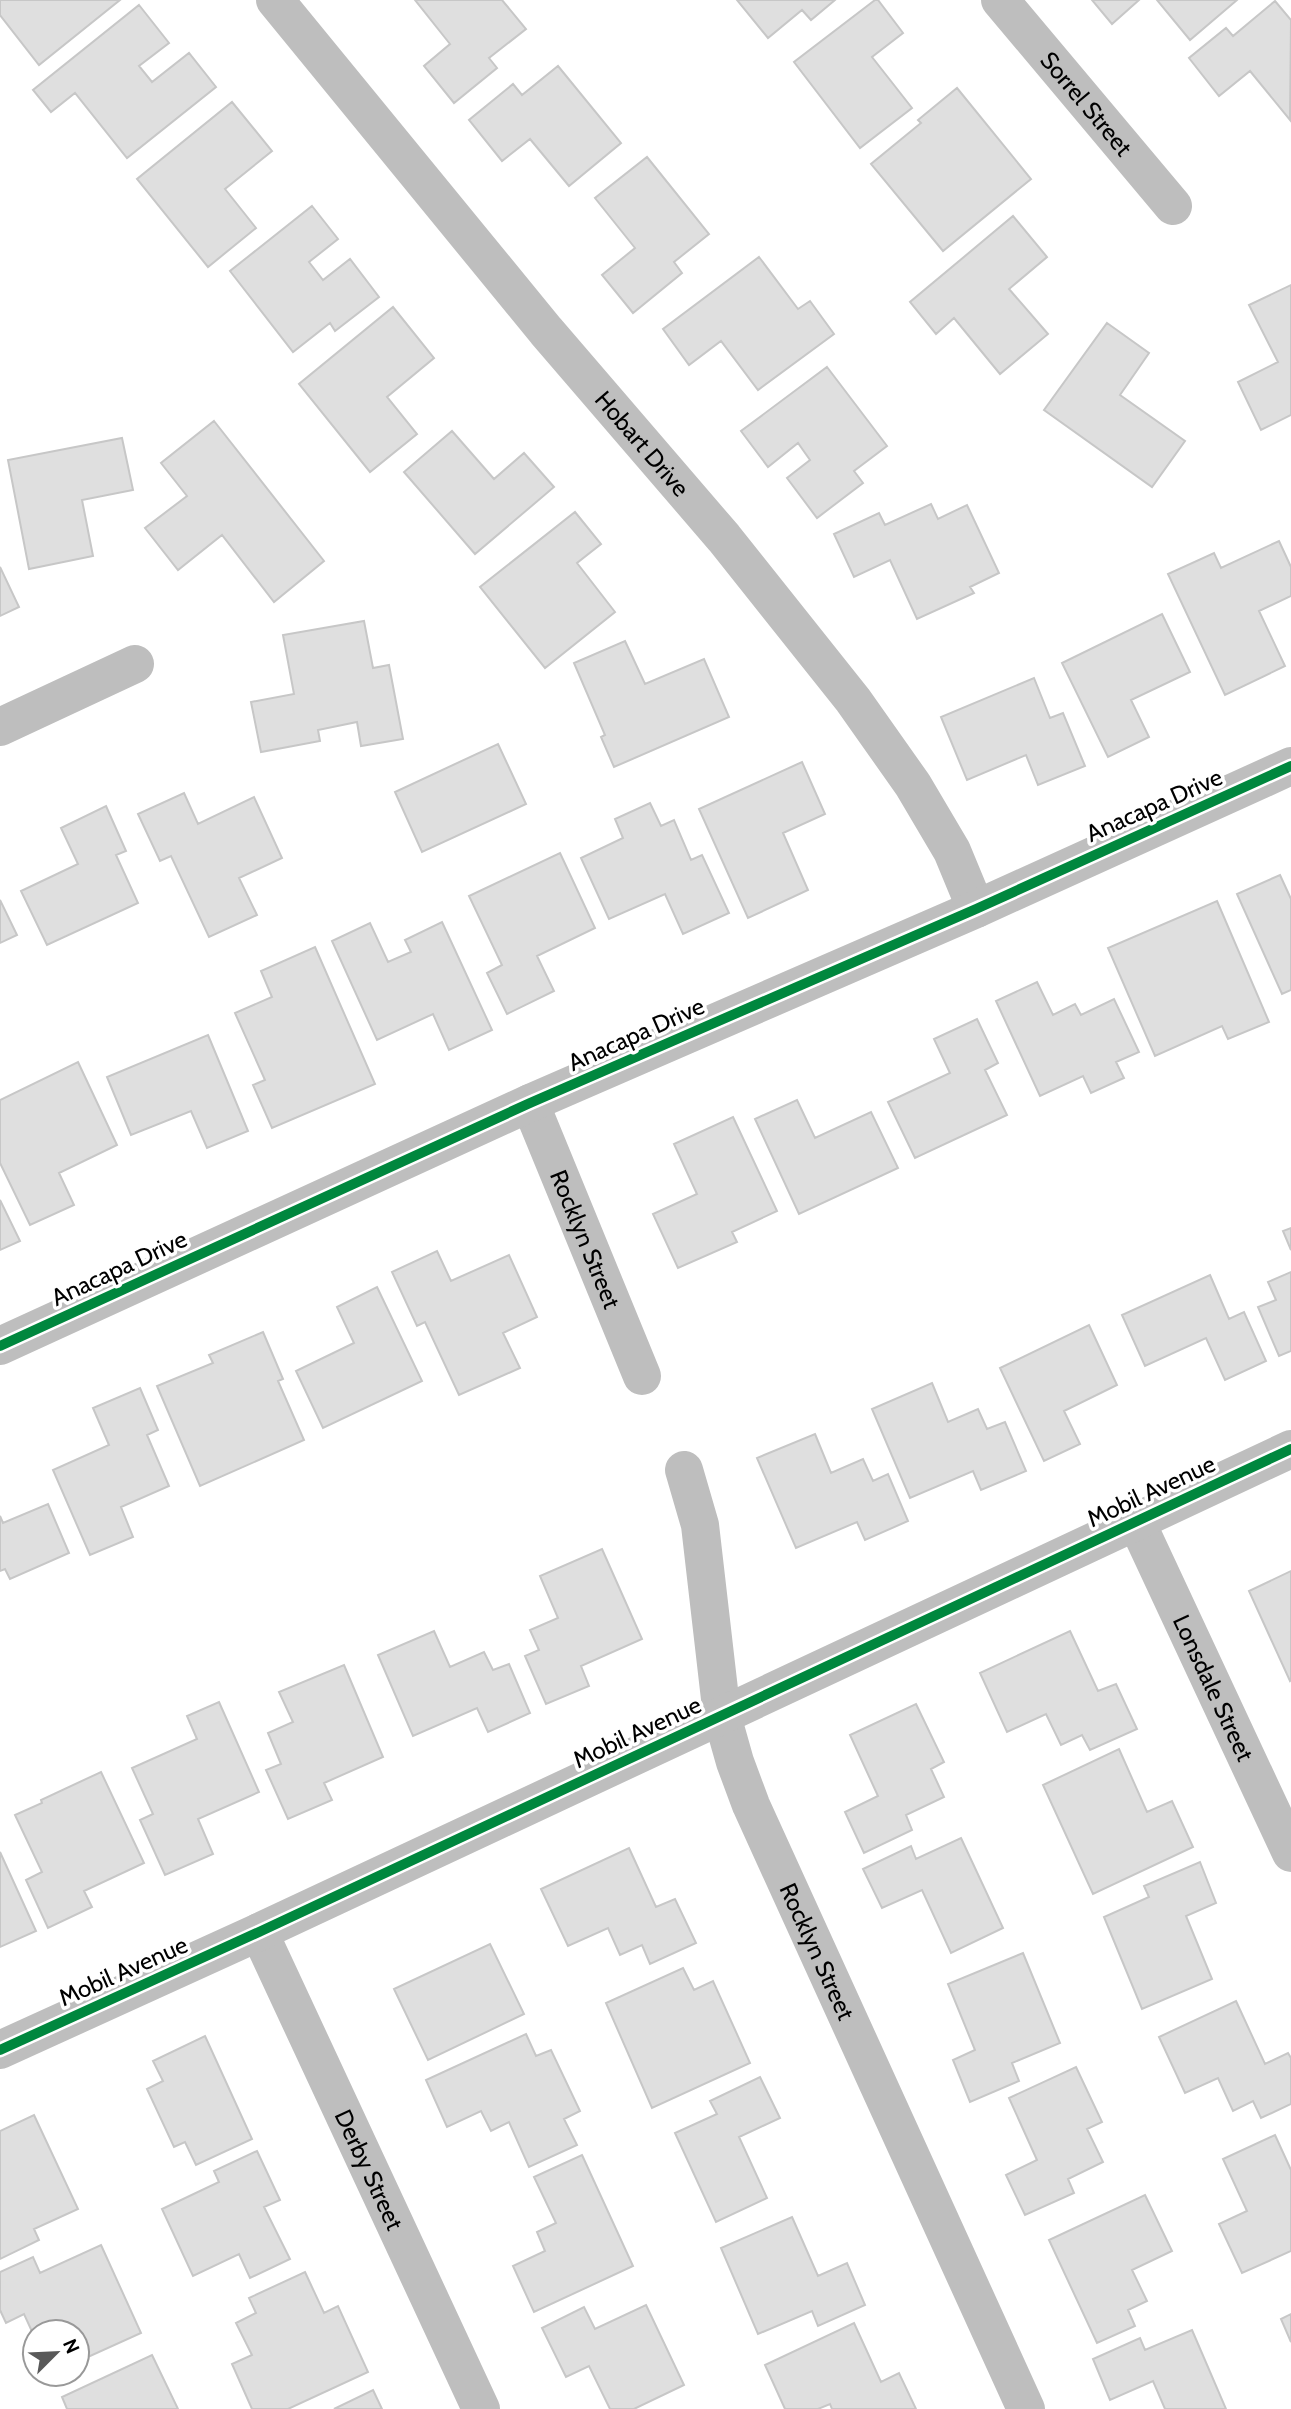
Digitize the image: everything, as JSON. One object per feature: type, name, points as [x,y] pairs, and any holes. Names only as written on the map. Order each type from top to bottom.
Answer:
[{"type":"street","name":"Hobart Drive","points":[[275,0],[546,331],[724,538],[853,700],[913,785],[951,851],[976,909]]},
{"type":"street","name":"Sorrel Street","points":[[1000,0],[1173,206]]},
{"type":"street","points":[[0,727],[135,664]]},
{"type":"street","name":"Anacapa Drive","points":[[0,1346],[530,1103],[976,909],[1291,766]]},
{"type":"street","name":"Rocklyn Street","points":[[530,1103],[642,1376]]},
{"type":"street","name":"Mobil Avenue","points":[[0,2050],[259,1932],[1291,1450]]},
{"type":"street","name":"Rocklyn Street","points":[[684,1470],[699,1525],[723,1716],[735,1762],[751,1805],[1026,2409]]},
{"type":"street","name":"Lonsdale Street","points":[[1136,1521],[1291,1853]]},
{"type":"street","name":"Derby Street","points":[[259,1932],[481,2409]]},
{"type":"building","points":[[0,0],[120,0],[39,65],[0,15]]},
{"type":"building","points":[[415,0],[502,0],[526,29],[489,58],[497,68],[454,103],[424,66],[450,44]]},
{"type":"building","points":[[737,0],[835,0],[811,20],[802,10],[768,38]]},
{"type":"building","points":[[878,0],[903,33],[872,57],[912,108],[860,148],[794,62]]},
{"type":"building","points":[[1092,0],[1139,0],[1112,24]]},
{"type":"building","points":[[1157,0],[1237,0],[1190,40]]},
{"type":"building","points":[[1275,1],[1291,20],[1290,120],[1250,71],[1219,96],[1189,58],[1226,28],[1233,36]]},
{"type":"building","points":[[139,5],[169,43],[139,66],[152,82],[189,53],[216,87],[127,158],[75,93],[51,112],[33,90]]},
{"type":"building","points":[[558,66],[621,143],[569,186],[530,139],[502,161],[469,120],[513,84],[522,95]]},
{"type":"building","points":[[957,88],[1031,179],[943,251],[871,164],[921,123],[918,120]]},
{"type":"building","points":[[232,102],[272,151],[225,189],[256,228],[208,267],[137,179]]},
{"type":"building","points":[[647,157],[709,234],[674,262],[682,273],[633,313],[602,275],[635,248],[595,198]]},
{"type":"building","points":[[312,206],[338,239],[309,262],[323,280],[350,259],[379,297],[335,331],[330,323],[293,352],[230,271]]},
{"type":"building","points":[[1013,216],[1047,257],[1009,289],[1048,334],[1000,374],[954,318],[936,334],[910,302]]},
{"type":"building","points":[[759,257],[798,309],[810,301],[834,334],[758,390],[721,341],[689,365],[663,329]]},
{"type":"building","points":[[1291,285],[1291,415],[1261,430],[1238,382],[1278,362],[1249,305]]},
{"type":"building","points":[[393,307],[434,358],[387,397],[417,434],[370,472],[299,384]]},
{"type":"building","points":[[1107,323],[1149,353],[1120,395],[1185,441],[1152,487],[1044,410]]},
{"type":"building","points":[[827,367],[887,446],[854,471],[863,483],[817,518],[787,478],[810,460],[798,443],[768,467],[741,431]]},
{"type":"building","points":[[214,421],[324,561],[274,602],[222,535],[178,570],[145,528],[187,496],[161,463]]},
{"type":"building","points":[[452,431],[494,479],[524,453],[554,487],[475,554],[404,472]]},
{"type":"building","points":[[122,438],[133,490],[82,500],[93,556],[29,569],[8,460]]},
{"type":"building","points":[[931,504],[938,519],[967,505],[999,573],[970,587],[974,593],[917,619],[890,560],[854,577],[834,534],[879,513],[885,525]]},
{"type":"building","points":[[575,512],[601,544],[577,563],[615,612],[545,668],[480,587]]},
{"type":"building","points":[[1279,541],[1291,567],[1291,596],[1259,611],[1285,666],[1225,695],[1168,574],[1214,553],[1221,568]]},
{"type":"building","points":[[0,567],[19,607],[0,616]]},
{"type":"building","points":[[1162,614],[1190,672],[1131,700],[1149,737],[1108,757],[1062,663]]},
{"type":"building","points":[[364,621],[373,668],[389,665],[403,739],[361,746],[357,722],[318,730],[320,741],[261,752],[251,702],[294,694],[283,635]]},
{"type":"building","points":[[625,641],[645,684],[704,659],[729,717],[614,767],[601,737],[605,735],[574,663]]},
{"type":"building","points":[[1034,678],[1050,718],[1063,713],[1085,766],[1038,785],[1026,755],[967,780],[941,717]]},
{"type":"building","points":[[498,744],[526,804],[422,852],[395,792]]},
{"type":"building","points":[[802,762],[825,814],[783,833],[808,890],[748,918],[699,809]]},
{"type":"building","points":[[184,793],[198,824],[254,797],[282,858],[239,878],[257,915],[209,937],[171,856],[160,861],[138,814]]},
{"type":"building","points":[[650,803],[661,826],[674,820],[691,860],[702,855],[729,913],[683,934],[665,894],[609,919],[581,858],[623,838],[615,819]]},
{"type":"building","points":[[106,806],[126,851],[116,855],[138,903],[47,945],[21,891],[78,864],[61,828]]},
{"type":"building","points":[[560,853],[595,928],[537,956],[554,991],[507,1014],[487,973],[502,965],[469,896]]},
{"type":"building","points":[[1280,875],[1291,899],[1291,990],[1282,994],[1237,894]]},
{"type":"building","points":[[0,900],[17,935],[0,943]]},
{"type":"building","points":[[1217,901],[1269,1022],[1228,1039],[1222,1026],[1155,1056],[1108,948]]},
{"type":"building","points":[[442,922],[492,1030],[449,1050],[433,1014],[377,1040],[332,941],[370,923],[388,962],[411,952],[405,940]]},
{"type":"building","points":[[315,947],[375,1084],[272,1128],[253,1085],[265,1080],[235,1013],[272,997],[261,971]]},
{"type":"building","points":[[1037,982],[1053,1015],[1075,1004],[1081,1015],[1114,999],[1139,1052],[1116,1062],[1124,1078],[1091,1093],[1083,1076],[1040,1096],[996,1001]]},
{"type":"building","points":[[977,1019],[998,1063],[985,1070],[1007,1115],[915,1158],[888,1102],[950,1073],[934,1039]]},
{"type":"building","points":[[208,1035],[248,1131],[207,1148],[191,1111],[131,1135],[107,1077]]},
{"type":"building","points":[[78,1062],[117,1145],[59,1173],[74,1205],[30,1225],[0,1163],[0,1100]]},
{"type":"building","points":[[797,1100],[815,1138],[871,1112],[898,1168],[799,1214],[755,1119]]},
{"type":"building","points":[[733,1117],[777,1211],[732,1232],[737,1242],[678,1268],[653,1214],[697,1194],[674,1144]]},
{"type":"building","points":[[0,1200],[20,1241],[0,1250]]},
{"type":"building","points":[[1291,1228],[1291,1250],[1283,1231]]},
{"type":"building","points":[[437,1251],[451,1281],[509,1255],[537,1317],[503,1333],[520,1368],[459,1395],[425,1322],[417,1326],[392,1272]]},
{"type":"building","points":[[1291,1272],[1291,1351],[1279,1356],[1258,1307],[1276,1300],[1268,1282]]},
{"type":"building","points":[[1210,1275],[1229,1319],[1244,1312],[1266,1361],[1225,1380],[1206,1338],[1145,1366],[1122,1315]]},
{"type":"building","points":[[377,1287],[422,1381],[323,1428],[296,1371],[354,1343],[337,1307]]},
{"type":"building","points":[[1089,1325],[1117,1385],[1064,1411],[1080,1444],[1044,1461],[1000,1368]]},
{"type":"building","points":[[263,1332],[283,1379],[278,1381],[304,1440],[200,1486],[157,1386],[213,1363],[209,1355]]},
{"type":"building","points":[[932,1383],[948,1422],[978,1409],[987,1429],[1005,1422],[1026,1471],[981,1490],[973,1471],[910,1498],[872,1409]]},
{"type":"building","points":[[140,1388],[158,1430],[147,1435],[169,1486],[121,1507],[133,1537],[90,1555],[53,1470],[109,1445],[93,1408]]},
{"type":"building","points":[[815,1434],[831,1473],[863,1459],[873,1481],[888,1474],[908,1521],[865,1540],[857,1522],[796,1548],[757,1458]]},
{"type":"building","points":[[48,1504],[69,1553],[10,1579],[5,1569],[0,1571],[0,1516],[3,1523]]},
{"type":"building","points":[[602,1549],[642,1639],[581,1666],[589,1686],[546,1704],[525,1656],[539,1650],[530,1630],[558,1618],[540,1576]]},
{"type":"building","points":[[1291,1571],[1291,1680],[1290,1681],[1249,1591]]},
{"type":"building","points":[[434,1631],[450,1667],[484,1652],[493,1670],[509,1664],[530,1713],[488,1732],[477,1708],[413,1736],[378,1655]]},
{"type":"building","points":[[1070,1631],[1098,1691],[1116,1684],[1137,1729],[1090,1750],[1082,1735],[1061,1745],[1046,1714],[1007,1732],[980,1673]]},
{"type":"building","points":[[344,1665],[383,1757],[324,1783],[332,1800],[288,1819],[266,1770],[281,1764],[268,1733],[293,1722],[279,1692]]},
{"type":"building","points":[[219,1702],[259,1792],[198,1819],[213,1854],[165,1875],[140,1820],[153,1814],[132,1768],[197,1739],[187,1716]]},
{"type":"building","points":[[916,1704],[944,1762],[931,1769],[944,1797],[906,1815],[912,1830],[864,1853],[845,1812],[878,1796],[850,1735]]},
{"type":"building","points":[[1119,1749],[1147,1812],[1172,1801],[1193,1847],[1093,1894],[1043,1785]]},
{"type":"building","points":[[101,1772],[144,1863],[84,1891],[92,1907],[48,1928],[26,1880],[42,1872],[15,1815]]},
{"type":"building","points":[[961,1838],[1003,1928],[951,1953],[922,1890],[882,1908],[863,1869],[911,1846],[916,1859]]},
{"type":"building","points":[[629,1848],[656,1907],[675,1899],[696,1943],[650,1964],[642,1945],[620,1955],[608,1928],[568,1946],[541,1889]]},
{"type":"building","points":[[0,1852],[36,1931],[0,1947]]},
{"type":"building","points":[[1200,1862],[1216,1903],[1186,1916],[1212,1979],[1142,2009],[1104,1917],[1149,1897],[1144,1886]]},
{"type":"building","points":[[490,1944],[524,2014],[428,2060],[394,1989]]},
{"type":"building","points":[[1023,1953],[1060,2043],[1012,2063],[1019,2081],[970,2102],[953,2060],[975,2050],[948,1984]]},
{"type":"building","points":[[683,1968],[694,1990],[713,1981],[750,2063],[652,2108],[606,2003]]},
{"type":"building","points":[[1236,2001],[1265,2064],[1288,2053],[1291,2058],[1291,2104],[1261,2118],[1253,2101],[1233,2111],[1218,2078],[1185,2093],[1159,2037]]},
{"type":"building","points":[[526,2034],[536,2056],[551,2050],[580,2111],[564,2119],[577,2145],[529,2167],[509,2122],[491,2131],[481,2111],[447,2127],[426,2080]]},
{"type":"building","points":[[205,2036],[252,2139],[196,2165],[185,2142],[174,2147],[147,2089],[163,2081],[153,2061]]},
{"type":"building","points":[[1076,2067],[1102,2122],[1087,2129],[1103,2162],[1068,2179],[1074,2193],[1025,2215],[1006,2175],[1037,2160],[1009,2098]]},
{"type":"building","points":[[760,2077],[780,2118],[739,2137],[767,2198],[716,2222],[675,2133],[717,2114],[710,2101]]},
{"type":"building","points":[[34,2115],[78,2209],[34,2229],[39,2240],[0,2259],[0,2131]]},
{"type":"building","points":[[1275,2135],[1291,2170],[1291,2251],[1242,2273],[1219,2224],[1247,2211],[1223,2159]]},
{"type":"building","points":[[257,2151],[280,2200],[264,2207],[290,2259],[250,2278],[239,2254],[193,2276],[162,2209],[219,2182],[214,2171]]},
{"type":"building","points":[[582,2155],[633,2266],[534,2312],[513,2266],[545,2251],[537,2232],[556,2223],[534,2177]]},
{"type":"building","points":[[1145,2195],[1172,2251],[1132,2270],[1147,2301],[1128,2310],[1135,2326],[1097,2343],[1049,2240]]},
{"type":"building","points":[[792,2217],[818,2276],[847,2263],[865,2305],[818,2326],[812,2311],[758,2334],[721,2248]]},
{"type":"building","points":[[101,2245],[141,2333],[91,2356],[91,2318],[26,2318],[24,2314],[6,2323],[0,2310],[0,2272],[33,2257],[40,2273]]},
{"type":"building","points":[[305,2272],[324,2313],[338,2306],[368,2372],[288,2409],[252,2409],[232,2364],[252,2355],[236,2323],[256,2313],[249,2298]]},
{"type":"building","points":[[646,2305],[684,2385],[634,2409],[610,2409],[589,2366],[566,2377],[542,2328],[584,2307],[595,2329]]},
{"type":"building","points":[[1291,2314],[1291,2342],[1281,2319]]},
{"type":"building","points":[[854,2323],[881,2382],[899,2373],[916,2409],[832,2409],[830,2404],[818,2409],[785,2409],[765,2365]]},
{"type":"building","points":[[1192,2330],[1226,2409],[1165,2409],[1153,2381],[1110,2400],[1093,2359],[1140,2338],[1145,2350]]},
{"type":"building","points":[[152,2355],[178,2409],[67,2409],[62,2397],[81,2388],[91,2388],[91,2383]]},
{"type":"building","points":[[373,2390],[382,2409],[334,2409]]},
{"type":"cycle path","points":[[0,1346],[530,1103],[976,909],[1291,766]]},
{"type":"cycle path","points":[[0,2050],[259,1932],[1291,1449]]}]
